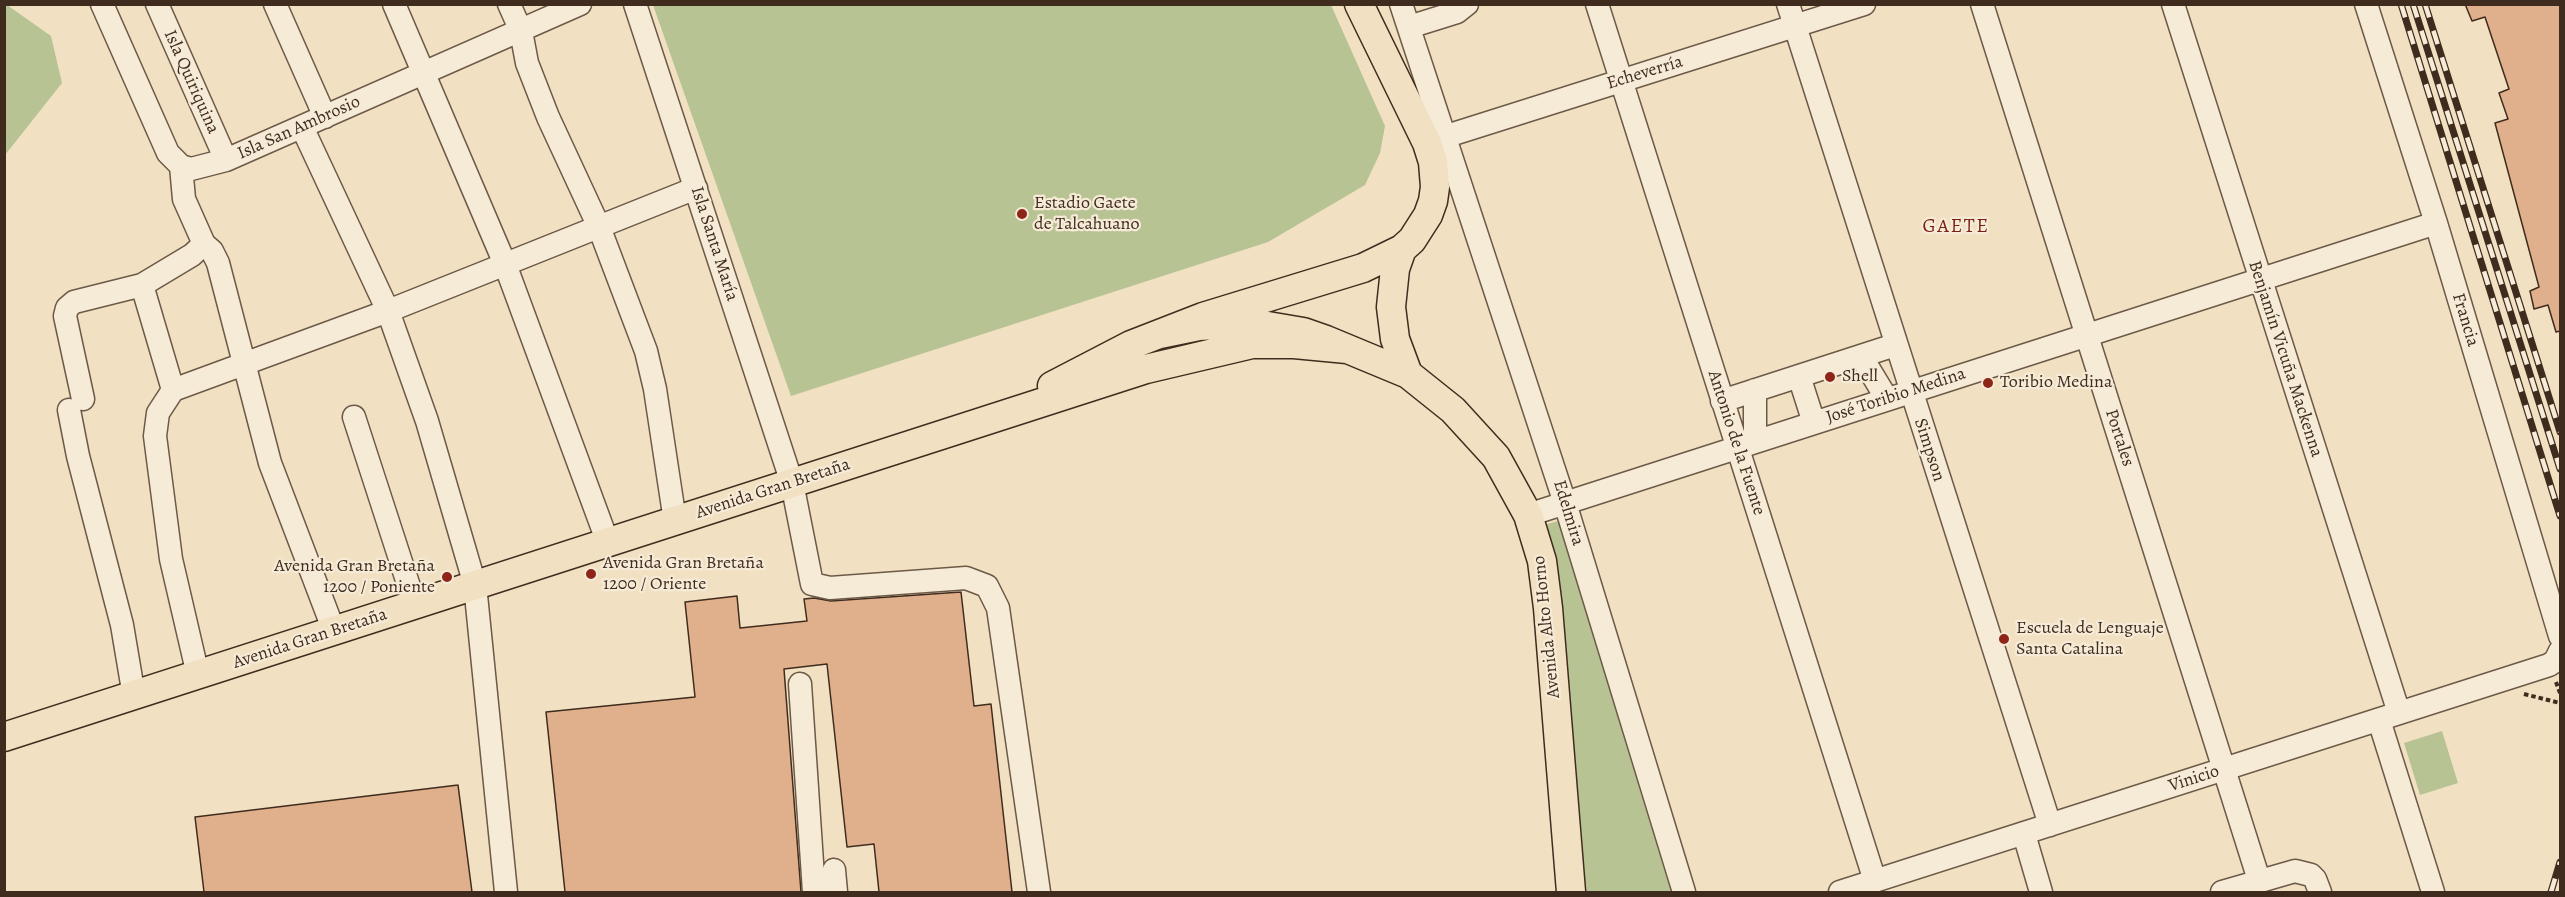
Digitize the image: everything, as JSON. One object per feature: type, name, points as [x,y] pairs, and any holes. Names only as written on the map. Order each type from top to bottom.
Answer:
[{"type":"main road","points":[[1359,4],[1436,140],[1433,201],[1421,228],[1402,249],[1395,268],[1391,307],[1395,339],[1408,374]]},
{"type":"main road","name":"Avenida Gran Bretaña","points":[[993,418],[1091,364],[1160,334],[1248,303],[1355,271],[1402,249]]},
{"type":"main road","name":"Avenida Gran Bretaña","points":[[1216,324],[1248,303]]},
{"type":"main road","name":"Avenida Gran Bretaña","points":[[1160,334],[1216,324],[1250,323],[1277,326],[1303,332],[1408,374]]},
{"type":"main road","points":[[1146,369],[1216,324]]},
{"type":"main road","name":"Avenida Gran Bretaña","points":[[4,737],[1146,369],[1252,344],[1294,344],[1347,349]]},
{"type":"main road","name":"Avenida Alto Horno","points":[[1408,374],[1453,410],[1478,435],[1508,476],[1528,515],[1542,561],[1546,584],[1571,892]]},
{"type":"street","points":[[102,4],[168,153],[181,166],[184,199],[204,244],[212,251],[218,262],[270,463],[334,631]]},
{"type":"street","name":"Isla Quiriquina","points":[[156,4],[226,160]]},
{"type":"street","points":[[275,4],[324,117]]},
{"type":"street","points":[[394,4],[505,264],[608,543]]},
{"type":"street","points":[[509,4],[521,31],[527,63],[548,117],[599,227],[646,351],[655,388],[675,521]]},
{"type":"street","name":"Isla San Ambrosio","points":[[181,166],[191,169],[203,168],[226,160],[580,4]]},
{"type":"street","name":"Isla Santa María","points":[[635,4],[792,483],[812,584],[830,588],[966,578],[987,586],[998,608],[1039,892]]},
{"type":"street","points":[[1401,4],[1409,27],[1436,140]]},
{"type":"street","points":[[1409,27],[1457,12],[1467,4]]},
{"type":"street","name":"Antonio de la Fuente","points":[[1597,4],[1722,401],[1746,445],[1875,881]]},
{"type":"street","name":"Simpson","points":[[1788,4],[2050,825]]},
{"type":"street","name":"Echeverría","points":[[1436,140],[1864,4]]},
{"type":"street","name":"Portales","points":[[1982,4],[2259,880]]},
{"type":"street","name":"Benjamín Vicuña Mackenna","points":[[2173,4],[2259,279],[2389,717],[2433,892]]},
{"type":"street","name":"Francia","points":[[2366,4],[2436,223],[2560,636]]},
{"type":"street","points":[[302,127],[388,311],[427,421],[475,585],[506,892]]},
{"type":"street","name":"Edelmira","points":[[1436,140],[1565,503],[1684,892]]},
{"type":"street","points":[[198,675],[171,560],[155,436],[158,413],[173,390],[388,311],[696,188]]},
{"type":"street","name":"José Toribio Medina","points":[[1528,515],[2436,223]]},
{"type":"street","points":[[134,696],[122,625],[80,466],[76,404],[65,312],[74,302],[142,285],[192,255],[204,244]]},
{"type":"street","points":[[142,285],[173,390]]},
{"type":"street","points":[[1722,401],[1895,345]]},
{"type":"street","points":[[1861,356],[1887,399]]},
{"type":"street","points":[[1799,376],[1814,423]]},
{"type":"street","points":[[1746,445],[1755,390]]},
{"type":"street","points":[[354,417],[415,605]]},
{"type":"street","name":"Vinicio","points":[[1840,892],[2389,717],[2555,658]]},
{"type":"street","points":[[800,684],[814,892]]},
{"type":"street","points":[[2024,834],[2041,892]]},
{"type":"street","points":[[834,870],[836,892]]},
{"type":"street","points":[[2222,892],[2259,880],[2302,871],[2315,879],[2320,892]]},
{"type":"green space","points":[[4,5],[51,36],[62,83],[5,155]]},
{"type":"green space","name":"Estadio Gaete de Talcahuano","points":[[653,5],[1331,5],[1385,126],[1380,153],[1365,185],[1268,242],[791,396]]},
{"type":"green space","points":[[1558,521],[1671,892],[1580,892],[1557,567],[1544,525]]},
{"type":"green space","points":[[2442,731],[2458,783],[2420,795],[2404,743]]},
{"type":"building","points":[[2465,4],[2560,4],[2560,331],[2556,332],[2548,305],[2534,309],[2530,291],[2539,287],[2495,123],[2508,119],[2499,93],[2509,89],[2485,17],[2472,21]]},
{"type":"building","points":[[961,592],[974,706],[991,704],[1012,892],[879,892],[874,844],[847,847],[827,664],[784,669],[801,892],[565,892],[546,712],[695,697],[685,602],[737,596],[740,628],[807,621],[804,599],[831,601]]},
{"type":"building","points":[[458,785],[472,892],[204,892],[195,817]]},
{"type":"railway","points":[[2401,4],[2560,516]]},
{"type":"railway","points":[[2413,4],[2560,469]]},
{"type":"railway","points":[[2425,4],[2560,432]]},
{"type":"railway","points":[[2551,892],[2560,862]]},
{"type":"place","name":"Estadio Gaete de Talcahuano","points":[[1022,214]]},
{"type":"place","name":"Shell","points":[[1830,377]]},
{"type":"place","name":"Toribio Medina","points":[[1988,383]]},
{"type":"place","name":"Avenida Gran Bretaña 1200 / Oriente","points":[[591,574]]},
{"type":"place","name":"Avenida Gran Bretaña 1200 / Poniente","points":[[447,577]]},
{"type":"place","name":"Escuela de Lenguaje Santa Catalina","points":[[2004,639]]},
{"type":"district","name":"GAETE","points":[[1956,227]]}]
